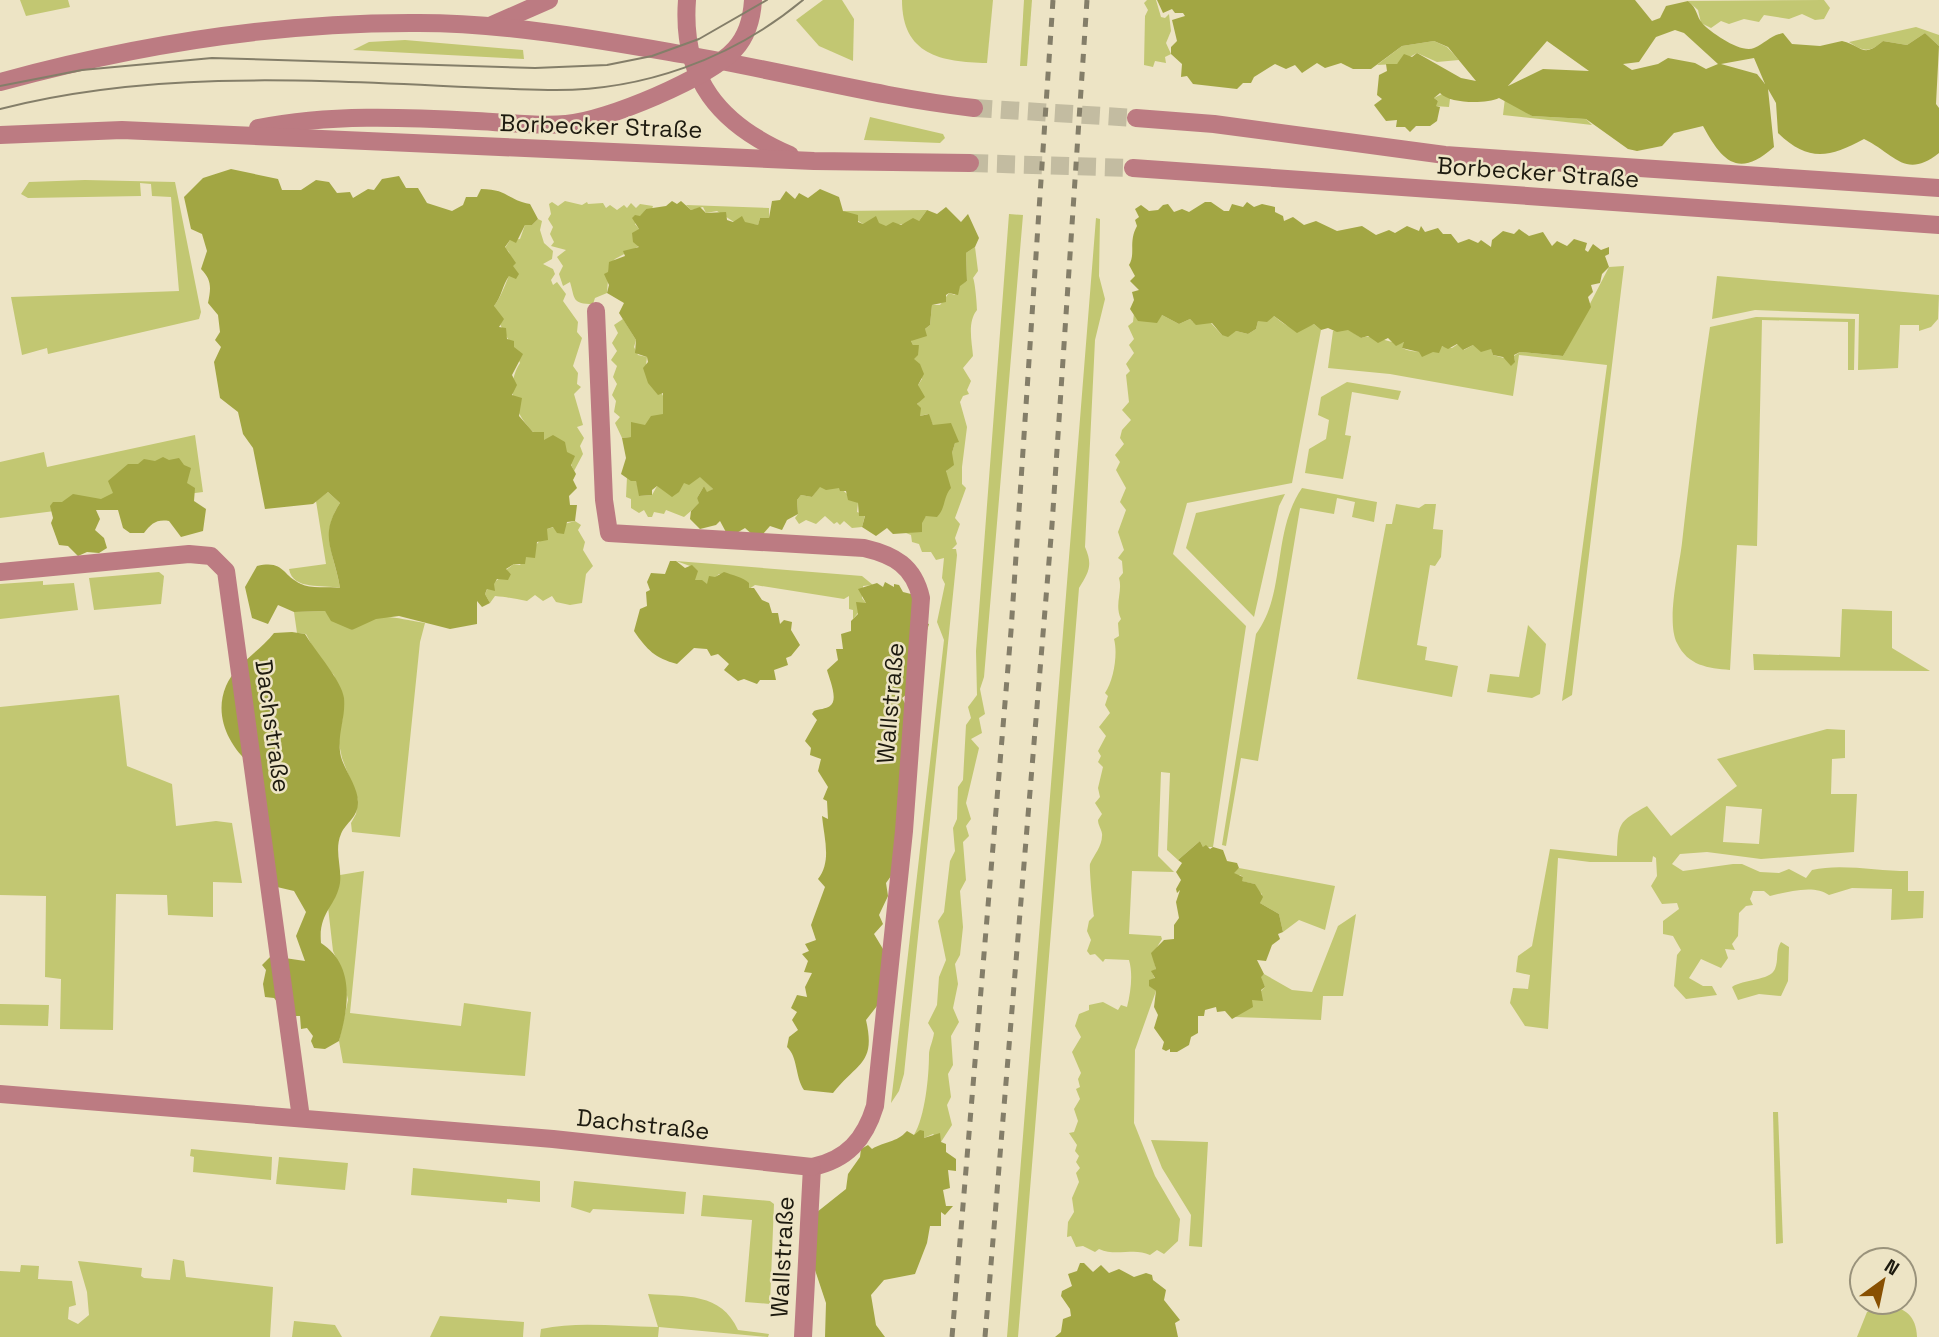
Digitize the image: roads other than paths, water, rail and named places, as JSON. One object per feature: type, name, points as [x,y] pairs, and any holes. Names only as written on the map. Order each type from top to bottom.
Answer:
[{"type":"street","points":[[489,27],[549,0]]},
{"type":"street","points":[[687,0],[689,55],[696,75],[712,102],[740,127],[801,160]]},
{"type":"street","name":"Borbecker Straße","points":[[230,134],[287,123],[378,116],[569,124],[608,115],[696,75],[720,61],[740,43],[750,20],[753,0]]},
{"type":"street","points":[[0,82],[114,56],[247,34],[419,23],[489,27],[689,55],[885,96],[974,108]]},
{"type":"street","name":"Borbecker Straße","points":[[1136,118],[1214,124],[1445,155],[1939,188]]},
{"type":"street","name":"Borbecker Straße","points":[[0,135],[122,130],[801,160],[970,163]]},
{"type":"street","name":"Borbecker Straße","points":[[1133,168],[1939,225]]},
{"type":"street","name":"Wallstraße","points":[[596,311],[604,500],[609,533],[864,548],[898,560],[915,576],[919,588],[920,625],[904,831],[875,1105],[866,1130],[855,1146],[834,1161],[812,1167],[803,1337]]},
{"type":"street","name":"Dachstraße","points":[[0,572],[189,554],[211,556],[226,571],[301,1118]]},
{"type":"street","name":"Dachstraße","points":[[0,1094],[553,1139],[812,1167]]},
{"type":"tunnel","points":[[974,108],[1136,118]]},
{"type":"tunnel","points":[[970,163],[1133,168]]},
{"type":"tram line","points":[[0,86],[82,70],[212,58],[535,68],[607,65],[652,56],[699,39],[767,0]]},
{"type":"tram line","points":[[0,109],[68,95],[204,81],[273,80],[548,90],[617,85],[651,78],[716,55],[775,21],[803,0]]},
{"type":"railway","points":[[952,1337],[1011,631],[1053,0]]},
{"type":"railway","points":[[985,1337],[1052,525],[1087,0]]}]
